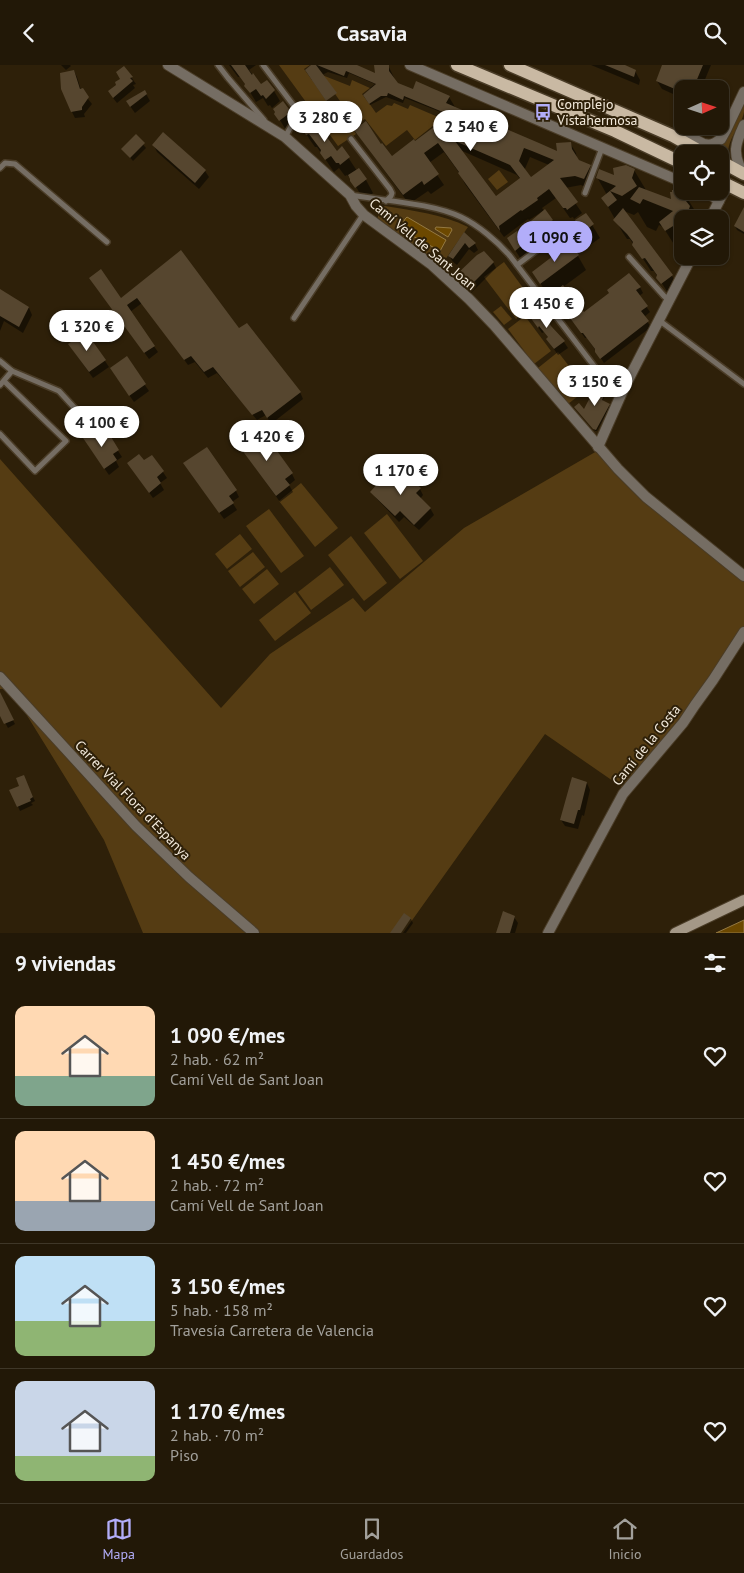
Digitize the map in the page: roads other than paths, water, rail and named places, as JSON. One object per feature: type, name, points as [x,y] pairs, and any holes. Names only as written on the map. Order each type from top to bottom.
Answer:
[{"type":"main road","points":[[457,65],[615,131],[674,159]]},
{"type":"main road","points":[[510,65],[673,136],[689,145]]},
{"type":"main road","points":[[729,166],[743,173]]},
{"type":"main road","points":[[729,186],[744,193]]},
{"type":"main road","points":[[675,933],[744,900]]},
{"type":"street","name":"Camí Vell de Sant Joan","points":[[168,65],[246,107],[285,137],[350,195],[364,215],[432,265],[494,325],[598,447],[646,497],[744,576]]},
{"type":"street","points":[[410,65],[674,179]]},
{"type":"street","points":[[673,136],[684,134],[704,144],[716,143],[721,139],[726,130],[744,92]]},
{"type":"street","points":[[743,173],[736,157],[735,147],[744,125]]},
{"type":"street","points":[[714,210],[719,201]]},
{"type":"street","points":[[598,447],[624,388],[688,265]]},
{"type":"street","name":"Camí de la Costa","points":[[548,933],[623,794],[684,723],[744,632]]},
{"type":"street","name":"Carrer Vial Flora d'Espanya","points":[[0,677],[156,845],[189,877],[254,933]]},
{"type":"lane","points":[[218,65],[246,107]]},
{"type":"lane","points":[[263,65],[297,110],[297,116],[285,137]]},
{"type":"lane","points":[[351,139],[390,189],[391,196],[386,201]]},
{"type":"lane","points":[[585,193],[602,148]]},
{"type":"lane","points":[[0,168],[5,163],[14,164],[107,241]]},
{"type":"lane","points":[[350,195],[434,208],[462,217],[497,243],[517,265],[597,370],[624,388]]},
{"type":"lane","points":[[294,318],[364,215]]},
{"type":"lane","points":[[517,265],[554,237]]},
{"type":"lane","points":[[629,257],[670,301]]},
{"type":"lane","points":[[660,321],[744,384]]},
{"type":"lane","points":[[0,361],[12,371],[59,391],[92,427]]},
{"type":"lane","points":[[0,434],[36,471],[66,441],[2,383],[12,371]]},
{"type":"place","name":"Complejo Vistahermosa","points":[[543,112]]}]
